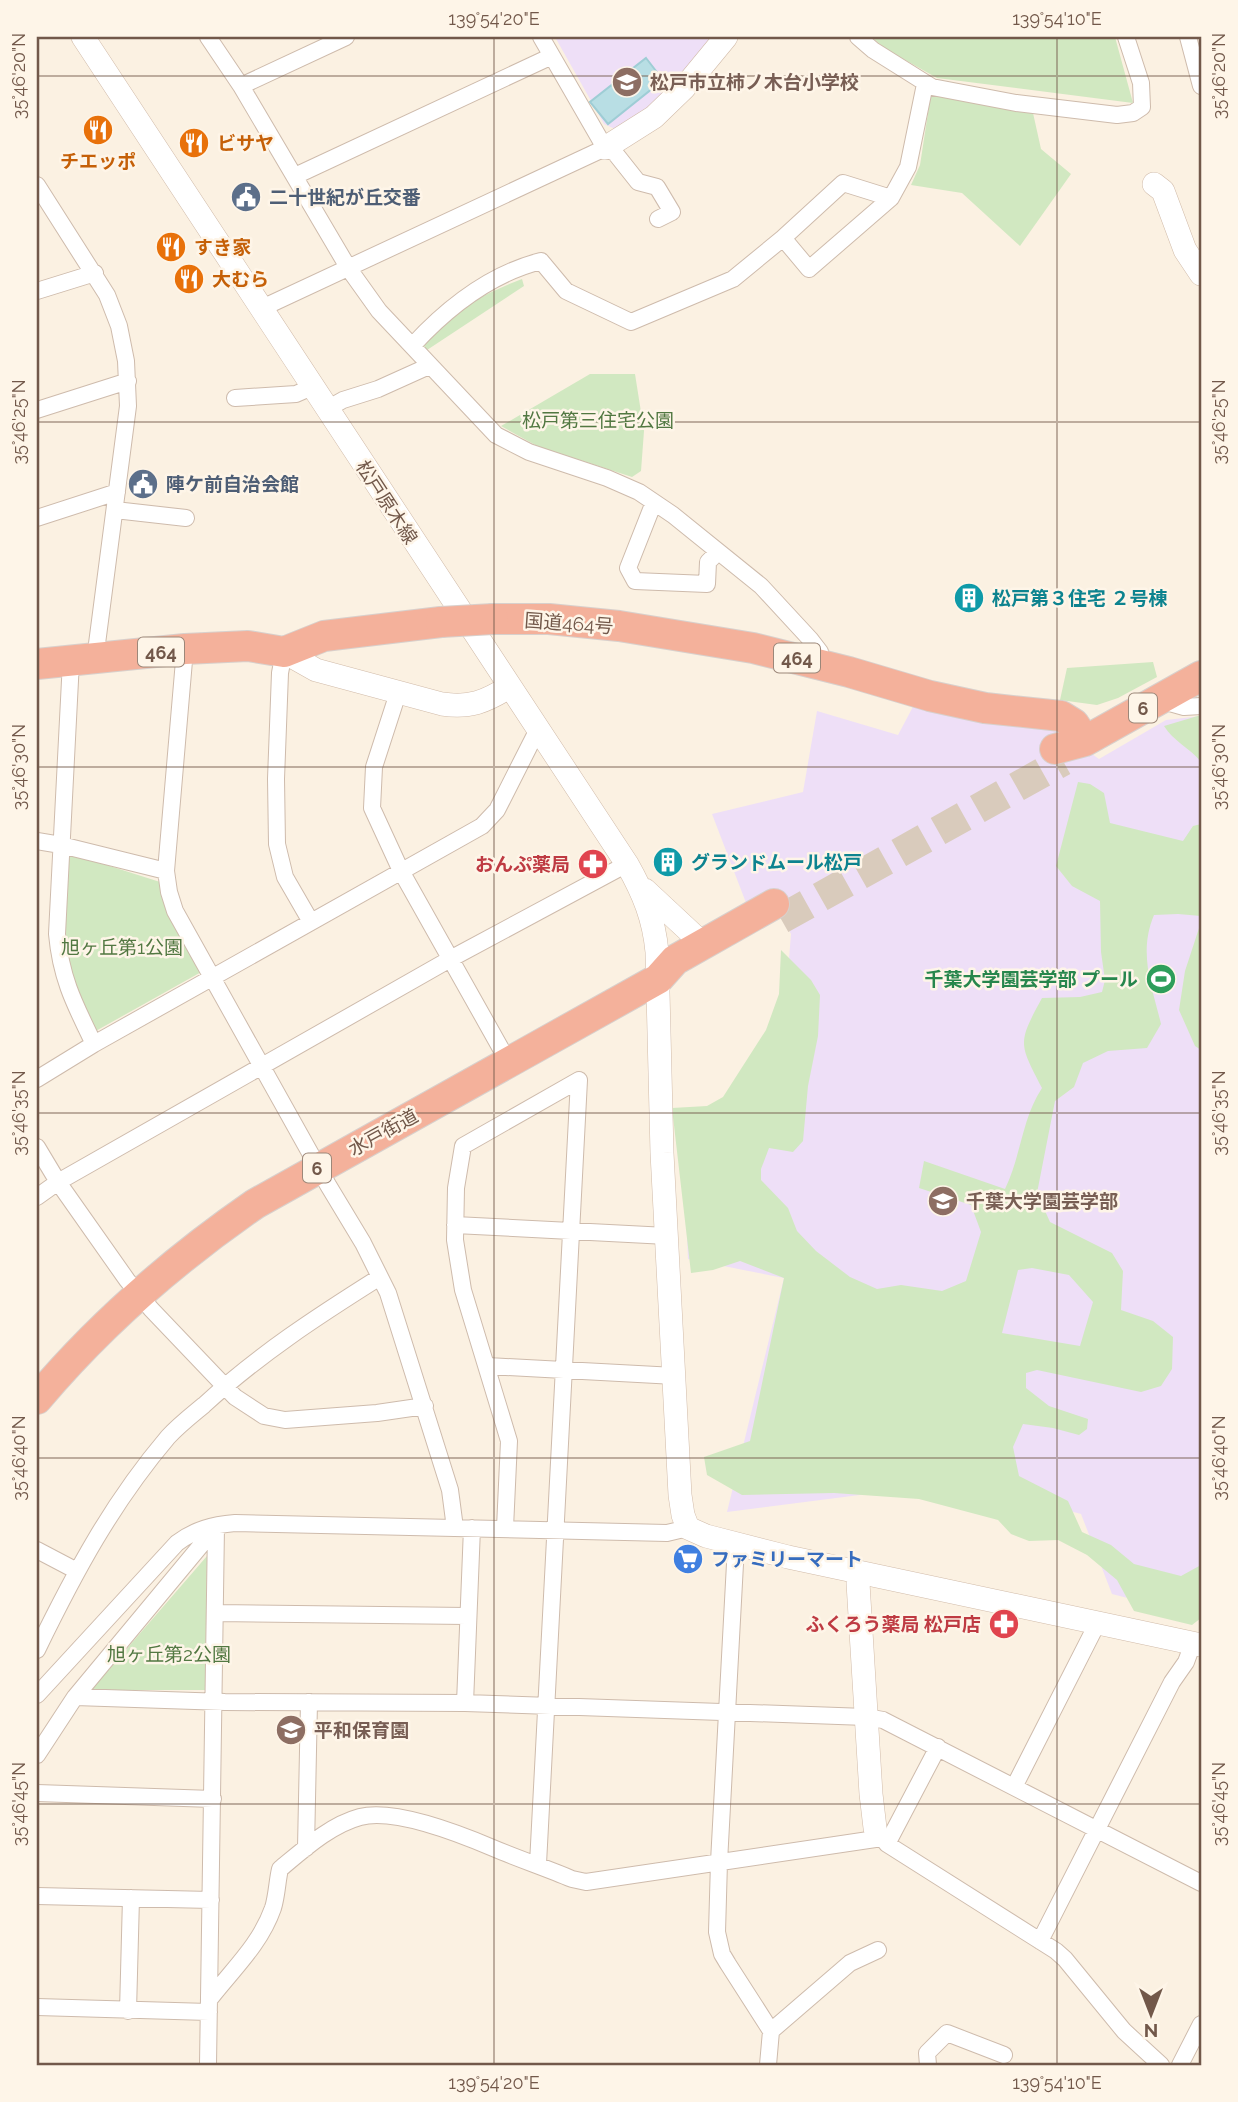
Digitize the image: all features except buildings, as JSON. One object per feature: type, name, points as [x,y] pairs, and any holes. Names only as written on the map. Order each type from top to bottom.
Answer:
[{"type":"highway","name":"国道464号","points":[[284,652],[324,636],[441,622],[549,619],[640,629],[753,648],[821,664],[930,696],[985,708],[1061,716],[1074,724],[1085,740]]},
{"type":"highway","name":"464","points":[[37,664],[185,649],[248,646],[284,652]]},
{"type":"highway","name":"6","points":[[1059,755],[1201,676]]},
{"type":"highway","name":"水戸街道","points":[[37,1398],[82,1347],[138,1294],[255,1203],[658,979],[675,960],[703,944],[778,912],[679,976],[658,979]]},
{"type":"street","name":"松戸原木線","points":[[83,37],[640,886],[653,919],[658,979],[680,1495],[688,1528]]},
{"type":"street","points":[[208,37],[241,86],[349,269],[379,311],[496,435],[529,452],[607,478],[654,502],[761,586],[810,639],[820,652],[821,664]]},
{"type":"street","points":[[241,86],[346,37]]},
{"type":"street","points":[[541,37],[605,148],[615,153],[638,182],[657,187],[672,212],[658,219]]},
{"type":"street","points":[[262,308],[605,148],[654,117],[684,88],[726,37]]},
{"type":"street","points":[[858,37],[925,84],[956,93],[1016,103],[1117,114],[1133,113],[1142,107],[1141,83],[1126,37]]},
{"type":"street","points":[[1188,37],[1201,86]]},
{"type":"street","points":[[295,176],[552,56]]},
{"type":"street","points":[[783,238],[809,269],[891,198],[908,167],[925,84]]},
{"type":"street","points":[[413,345],[438,318],[477,290],[516,268],[541,261],[566,291],[631,322],[733,279],[843,183],[891,198]]},
{"type":"street","points":[[1154,184],[1163,191],[1185,250],[1201,274]]},
{"type":"street","points":[[37,185],[107,295],[119,326],[128,382],[128,406],[115,510],[83,660],[61,845],[57,934],[59,960],[66,987],[94,1044]]},
{"type":"street","points":[[37,291],[95,273]]},
{"type":"street","points":[[327,409],[433,370]]},
{"type":"street","points":[[37,410],[128,382]]},
{"type":"street","points":[[235,398],[296,394],[312,387]]},
{"type":"street","points":[[37,518],[117,492]]},
{"type":"street","points":[[654,502],[628,568],[635,581],[707,584],[708,562],[718,552]]},
{"type":"street","points":[[115,510],[186,518]]},
{"type":"street","points":[[185,649],[166,871],[169,892],[175,911],[380,1277],[405,1341],[425,1406],[450,1490],[455,1528]]},
{"type":"street","points":[[311,922],[285,877],[277,844],[279,686],[284,652],[316,670],[460,707],[478,704],[509,687]]},
{"type":"street","points":[[398,693],[374,767],[372,808],[401,871],[509,1063]]},
{"type":"street","points":[[1159,699],[1184,707],[1201,706]]},
{"type":"street","points":[[37,1079],[94,1044],[482,826],[497,810],[538,729]]},
{"type":"street","points":[[37,841],[166,871]]},
{"type":"street","points":[[37,1197],[58,1182],[452,958],[627,864]]},
{"type":"street","points":[[640,886],[703,944]]},
{"type":"street","points":[[505,1528],[509,1441],[463,1290],[455,1240],[456,1188],[463,1146],[579,1080],[538,1864]]},
{"type":"street","points":[[37,1147],[58,1182],[138,1294],[224,1385],[251,1409],[275,1419],[347,1416],[425,1406]]},
{"type":"street","points":[[455,1225],[667,1236]]},
{"type":"street","points":[[37,1650],[99,1531],[170,1435],[263,1353],[380,1277]]},
{"type":"street","points":[[488,1366],[675,1376]]},
{"type":"street","points":[[37,1695],[177,1543],[200,1528],[235,1522],[667,1533],[688,1528],[736,1545],[1197,1644],[1172,1682],[1040,1941]]},
{"type":"street","points":[[208,2065],[217,1526]]},
{"type":"street","points":[[37,1755],[75,1697],[217,1526]]},
{"type":"street","points":[[465,1703],[472,1528]]},
{"type":"street","points":[[736,1545],[717,1931],[722,1954],[771,2031],[768,2065]]},
{"type":"street","points":[[37,1550],[77,1570]]},
{"type":"street","points":[[860,1573],[866,1717],[881,1837]]},
{"type":"street","points":[[216,1613],[467,1616]]},
{"type":"street","points":[[1014,1787],[1098,1622]]},
{"type":"street","points":[[75,1697],[215,1702],[465,1703],[866,1717],[883,1720],[938,1747],[1201,1883]]},
{"type":"street","points":[[306,1848],[309,1702]]},
{"type":"street","points":[[881,1837],[938,1747]]},
{"type":"street","points":[[37,1793],[213,1799]]},
{"type":"street","points":[[37,2007],[128,2011],[209,2006],[259,1937],[272,1910],[280,1869],[306,1848],[349,1821],[374,1815],[417,1821],[480,1840],[491,1847],[586,1882],[881,1837],[1065,1959],[1124,2031],[1161,2065]]},
{"type":"street","points":[[37,1896],[211,1900]]},
{"type":"street","points":[[128,2011],[131,1898]]},
{"type":"street","points":[[771,2031],[850,1963],[878,1950]]},
{"type":"street","points":[[1180,2065],[1201,2024]]},
{"type":"street","points":[[928,2065],[928,2053],[947,2033],[1004,2055]]},
{"type":"shaded area","name":"松戸市立柿ノ木台小学校","points":[[555,37],[713,37],[698,57],[649,108],[615,129],[604,124]]},
{"type":"shaded area","name":"千葉大学園芸学部","points":[[915,703],[1051,725],[1099,759],[1166,720],[1201,716],[1201,1617],[1112,1594],[1081,1514],[961,1482],[727,1512],[784,1278],[688,1259],[683,1144],[739,1099],[784,1022],[791,934],[773,897],[748,908],[712,814],[803,792],[817,711],[898,735]]},
{"type":"green space","points":[[872,37],[1115,37],[1133,103],[937,78],[884,48]]},
{"type":"green space","points":[[932,87],[1033,113],[1041,149],[1071,174],[1020,246],[962,193],[911,185],[920,165]]},
{"type":"green space","points":[[522,279],[524,286],[427,350],[422,344],[443,323],[468,305]]},
{"type":"green space","name":"松戸第三住宅公園","points":[[590,374],[635,374],[644,431],[641,471],[632,477],[537,446],[501,426]]},
{"type":"green space","points":[[1153,662],[1157,677],[1118,698],[1097,705],[1060,700],[1067,668]]},
{"type":"green space","points":[[1201,715],[1201,762],[1164,726]]},
{"type":"green space","points":[[1078,782],[1090,784],[1104,793],[1110,823],[1183,841],[1193,826],[1201,824],[1201,916],[1154,915],[1149,929],[1148,970],[1161,1024],[1147,1048],[1108,1051],[1083,1063],[1074,1087],[1055,1101],[1037,1193],[1050,1222],[1112,1253],[1123,1271],[1121,1310],[1153,1321],[1173,1337],[1172,1369],[1161,1386],[1141,1392],[1037,1370],[1026,1373],[1026,1388],[1049,1406],[1088,1419],[1087,1429],[1079,1435],[1023,1424],[1013,1447],[1019,1476],[1068,1501],[1082,1532],[1111,1545],[1134,1564],[1181,1576],[1201,1565],[1201,1618],[1192,1625],[1134,1611],[1117,1580],[1087,1555],[1058,1540],[1029,1541],[1011,1534],[998,1520],[919,1499],[834,1493],[742,1495],[707,1475],[704,1457],[750,1441],[784,1278],[740,1261],[713,1270],[691,1273],[672,1108],[707,1106],[723,1097],[766,1030],[779,994],[781,950],[811,980],[820,995],[818,1036],[808,1086],[803,1141],[793,1152],[769,1148],[761,1169],[761,1180],[788,1208],[797,1231],[816,1251],[850,1277],[877,1289],[901,1285],[942,1291],[966,1281],[981,1232],[971,1205],[919,1188],[924,1161],[1005,1189],[1030,1112],[1042,1088],[1025,1052],[1028,1025],[1042,998],[1080,997],[1102,992],[1105,980],[1101,952],[1100,901],[1072,886],[1056,866]],"holes":[[[1032,1268],[1069,1275],[1093,1302],[1080,1346],[1002,1333],[1018,1270]]]},
{"type":"green space","name":"旭ヶ丘第1公園","points":[[69,853],[160,882],[167,908],[203,971],[94,1032],[63,952]]},
{"type":"green space","points":[[1201,922],[1201,1050],[1195,1046],[1179,1010],[1185,971]]},
{"type":"green space","name":"旭ヶ丘第2公園","points":[[207,1556],[205,1690],[91,1690]]},
{"type":"water","points":[[646,58],[663,80],[608,124],[590,102]]},
{"type":"tunnel","points":[[781,919],[1063,761]]},
{"type":"place","name":"松戸市立柿ノ木台小学校","points":[[627,82]]},
{"type":"place","name":"チエッポ","points":[[98,130]]},
{"type":"place","name":"ビサヤ","points":[[194,143]]},
{"type":"place","name":"二十世紀が丘交番","points":[[246,197]]},
{"type":"place","name":"すき家","points":[[171,247]]},
{"type":"place","name":"大むら","points":[[189,279]]},
{"type":"place","name":"陣ケ前自治会館","points":[[143,484]]},
{"type":"place","name":"松戸第３住宅 ２号棟","points":[[969,598]]},
{"type":"place","name":"グランドムール松戸","points":[[668,862]]},
{"type":"place","name":"おんぷ薬局","points":[[593,864]]},
{"type":"place","name":"千葉大学園芸学部 プール","points":[[1161,979]]},
{"type":"place","name":"千葉大学園芸学部","points":[[943,1201]]},
{"type":"place","name":"ファミリーマート","points":[[688,1559]]},
{"type":"place","name":"ふくろう薬局 松戸店","points":[[1004,1624]]},
{"type":"place","name":"平和保育園","points":[[291,1730]]}]
